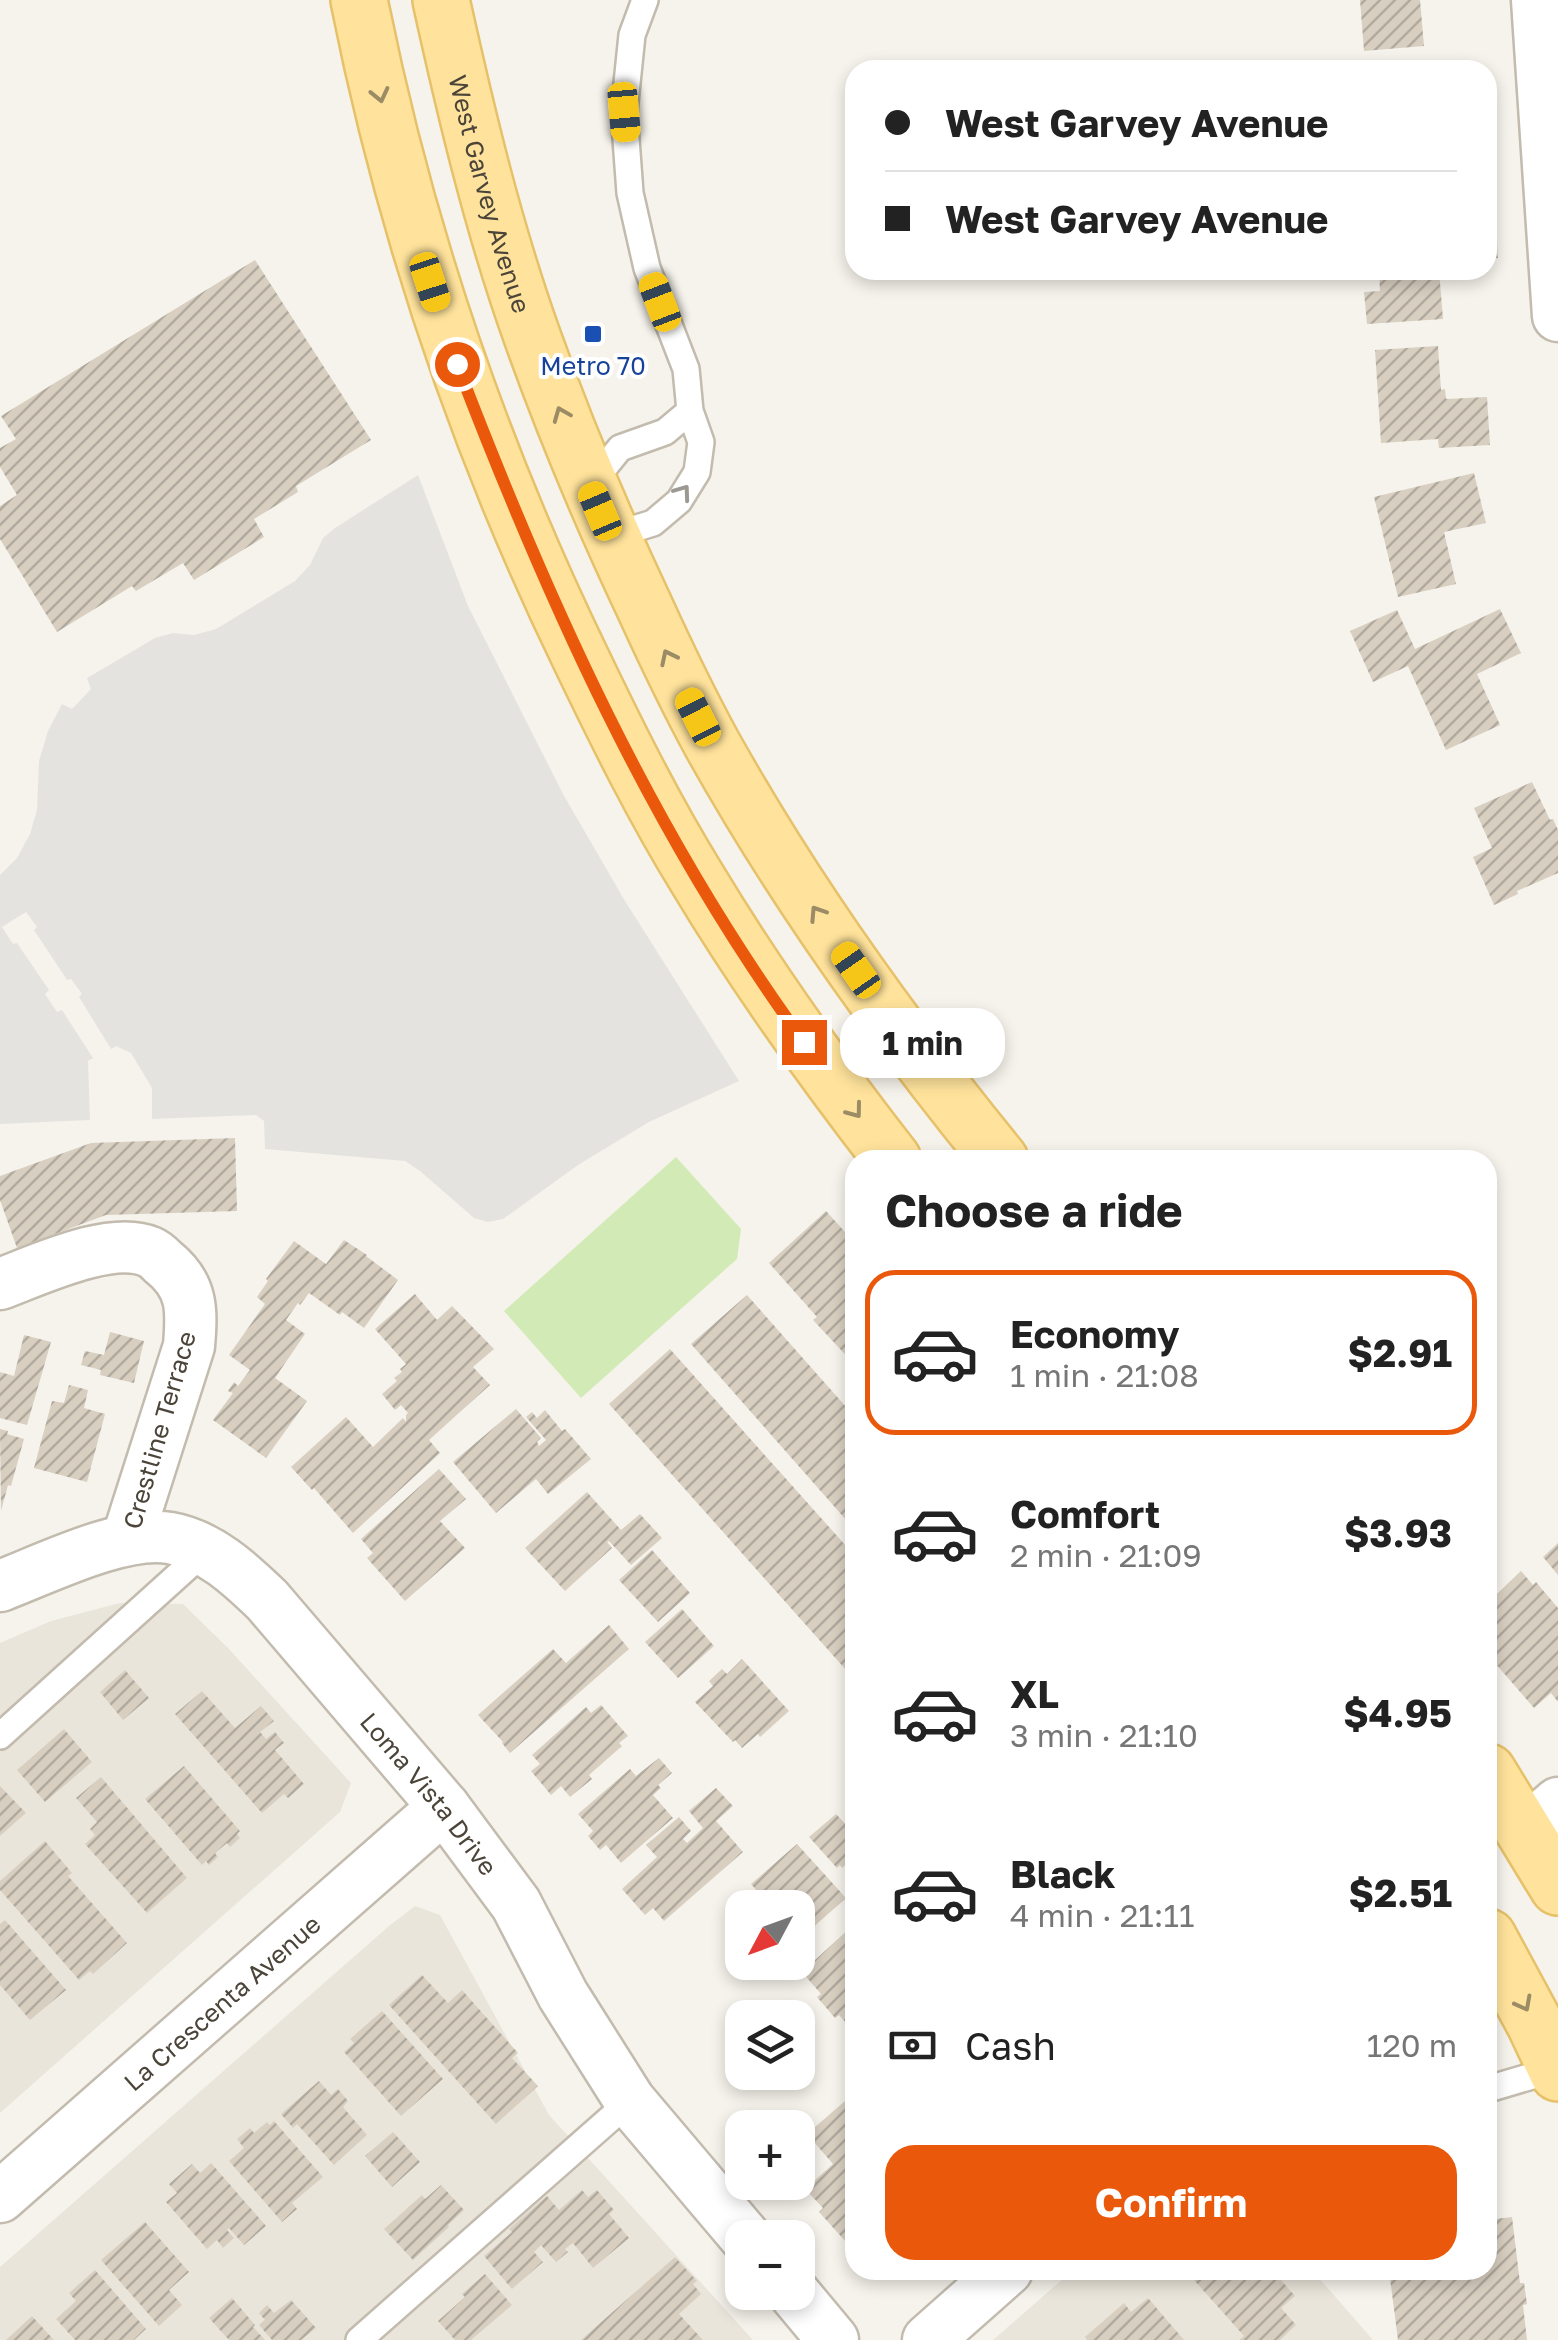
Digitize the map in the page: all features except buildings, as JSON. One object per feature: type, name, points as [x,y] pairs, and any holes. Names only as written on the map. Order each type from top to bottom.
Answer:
[{"type":"main road","points":[[359,0],[394,154],[430,282],[488,447],[537,566],[608,716],[696,878],[788,1020],[885,1150]]},
{"type":"main road","name":"West Garvey Avenue","points":[[441,0],[473,137],[530,332],[611,536],[672,665],[712,744],[770,841],[871,993],[992,1150]]},
{"type":"main road","points":[[537,566],[611,536]]},
{"type":"main road","points":[[1497,1780],[1542,1817],[1558,1886]]},
{"type":"main road","points":[[1497,1954],[1557,2071]]},
{"type":"street","points":[[1537,0],[1557,288]]},
{"type":"street","name":"Crestline Terrace","points":[[0,1284],[90,1251],[123,1248],[151,1252],[173,1270],[187,1289],[189,1346],[128,1540]]},
{"type":"street","name":"Loma Vista Drive","points":[[0,1586],[88,1551],[128,1540],[170,1538],[205,1551],[238,1572],[268,1600],[444,1807],[516,1904],[563,1995],[630,2102],[731,2220]]},
{"type":"street","name":"La Crescenta Avenue","points":[[0,2196],[444,1807]]},
{"type":"street","points":[[928,2340],[996,2280]]},
{"type":"street","points":[[808,2310],[833,2340]]},
{"type":"lane","points":[[611,536],[654,522],[679,500],[696,472],[702,442],[690,411],[686,369],[647,268],[630,193],[624,112],[632,36],[644,0]]},
{"type":"lane","points":[[590,486],[620,448],[665,432],[690,411]]},
{"type":"lane","points":[[0,1736],[205,1551]]},
{"type":"lane","points":[[1497,2087],[1557,2071]]},
{"type":"lane","points":[[359,2340],[630,2102]]},
{"type":"shaded area","points":[[418,475],[468,606],[563,794],[625,901],[739,1081],[649,1122],[578,1165],[503,1219],[488,1222],[474,1218],[405,1161],[265,1149],[264,1121],[256,1115],[152,1119],[152,1088],[131,1053],[116,1046],[111,1049],[79,997],[82,994],[71,979],[67,980],[26,912],[2,927],[49,990],[45,994],[57,1012],[62,1010],[93,1058],[88,1061],[90,1120],[0,1124],[0,875],[17,858],[30,834],[37,810],[39,761],[62,704],[72,709],[91,689],[87,678],[155,638],[216,629],[295,581],[310,565],[323,538]]},
{"type":"shaded area","points":[[120,1603],[183,1604],[351,1783],[340,1812],[0,2113],[0,1643],[51,1621]]},
{"type":"shaded area","points":[[415,1906],[440,1915],[549,2115],[753,2340],[0,2340],[0,2267]]},
{"type":"shaded area","points":[[1062,2280],[1321,2280],[1373,2340],[993,2340]]},
{"type":"green space","points":[[676,1157],[741,1229],[737,1259],[581,1398],[504,1311]]},
{"type":"place","name":"Metro 70","points":[[593,334]]},
{"type":"route","points":[[457,364],[537,566],[608,716],[696,878],[804,1042]]}]
